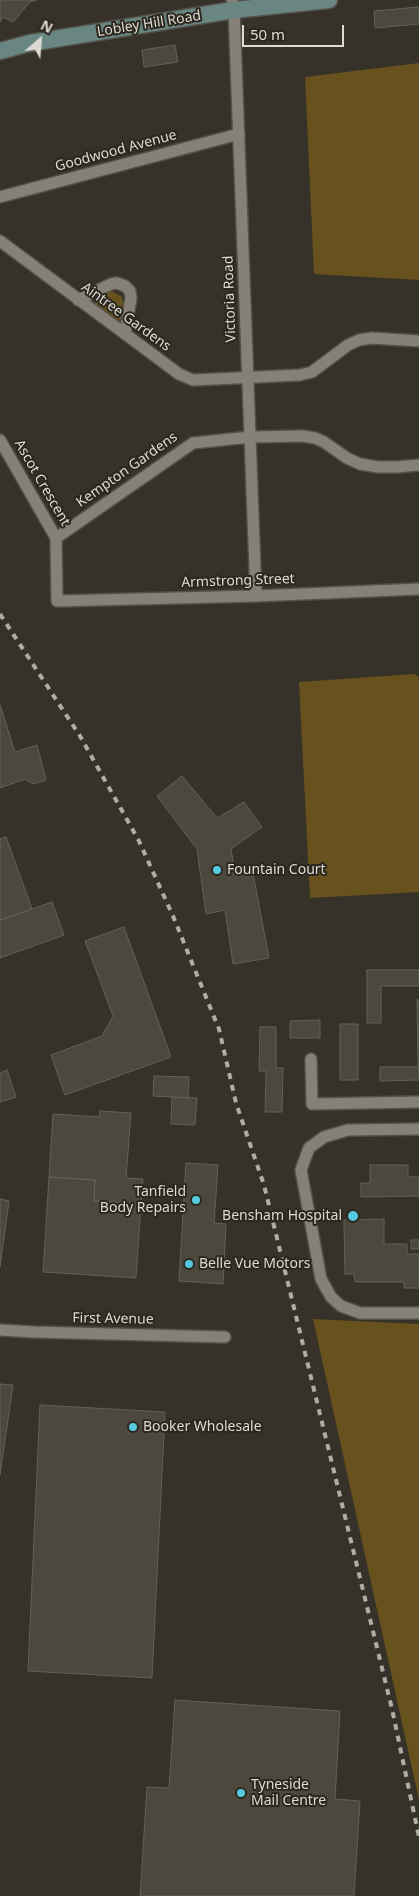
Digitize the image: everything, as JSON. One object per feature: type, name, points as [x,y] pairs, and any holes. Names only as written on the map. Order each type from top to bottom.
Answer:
[{"type":"main road","name":"Lobley Hill Road","points":[[0,50],[233,5],[329,0]]},
{"type":"street","name":"Victoria Road","points":[[233,5],[256,596]]},
{"type":"street","name":"Goodwood Avenue","points":[[0,197],[239,134]]},
{"type":"street","name":"Aintree Gardens","points":[[0,241],[186,378],[193,380],[248,379],[300,375],[312,372],[348,345],[359,340],[372,338],[419,341]]},
{"type":"street","points":[[78,300],[110,284],[117,283],[125,286],[130,291],[131,298],[125,334]]},
{"type":"street","name":"Kempton Gardens","points":[[56,538],[185,446],[201,441],[250,437],[303,436],[315,438],[360,464],[378,467],[419,465]]},
{"type":"street","name":"Ascot Crescent","points":[[0,440],[56,538],[57,601]]},
{"type":"street","name":"Armstrong Street","points":[[57,601],[256,596],[419,589]]},
{"type":"street","points":[[311,1059],[312,1104],[419,1102]]},
{"type":"street","points":[[419,1129],[348,1130],[324,1137],[309,1148],[301,1170],[321,1279],[331,1297],[342,1306],[360,1313],[419,1312]]},
{"type":"street","name":"First Avenue","points":[[0,1330],[225,1337]]},
{"type":"shaded area","points":[[419,63],[419,280],[314,274],[305,77]]},
{"type":"shaded area","points":[[112,291],[122,297],[123,319],[119,324],[93,306],[96,297]]},
{"type":"shaded area","points":[[414,674],[419,677],[419,892],[310,898],[299,682]]},
{"type":"shaded area","points":[[313,1319],[419,1324],[419,1800]]},
{"type":"building","points":[[0,0],[37,0],[30,2],[13,22],[3,17],[0,22]]},
{"type":"building","points":[[419,7],[419,24],[375,28],[374,11]]},
{"type":"building","points":[[175,45],[178,62],[144,67],[142,50]]},
{"type":"building","points":[[0,705],[15,752],[37,745],[46,780],[33,784],[25,779],[0,788]]},
{"type":"building","name":"Fountain Court","points":[[182,776],[217,818],[244,802],[262,827],[231,849],[235,872],[252,868],[269,958],[233,964],[225,910],[206,914],[197,849],[157,796]]},
{"type":"building","points":[[6,837],[32,909],[0,920],[0,839]]},
{"type":"building","points":[[52,902],[64,935],[0,958],[0,920]]},
{"type":"building","points":[[124,927],[171,1057],[65,1095],[51,1055],[102,1036],[113,1016],[85,941]]},
{"type":"building","points":[[367,970],[419,970],[419,986],[381,986],[381,1023],[367,1023]]},
{"type":"building","points":[[417,1000],[419,1000],[419,1080],[380,1081],[380,1067],[418,1067]]},
{"type":"building","points":[[320,1020],[320,1038],[290,1038],[290,1021]]},
{"type":"building","points":[[340,1024],[358,1024],[358,1080],[340,1080]]},
{"type":"building","points":[[260,1027],[276,1027],[276,1068],[283,1068],[282,1112],[265,1112],[266,1071],[259,1071]]},
{"type":"building","points":[[7,1070],[16,1097],[0,1102],[0,1073]]},
{"type":"building","points":[[154,1076],[189,1077],[188,1098],[153,1096]]},
{"type":"building","points":[[172,1097],[197,1098],[195,1125],[171,1124]]},
{"type":"building","points":[[100,1111],[131,1113],[126,1178],[143,1179],[141,1204],[94,1201],[95,1180],[49,1177],[53,1114],[99,1117]]},
{"type":"building","points":[[186,1163],[218,1165],[214,1223],[226,1224],[223,1284],[179,1281]]},
{"type":"building","points":[[370,1165],[408,1165],[408,1177],[419,1177],[419,1196],[361,1197],[361,1183],[370,1183]]},
{"type":"building","points":[[49,1177],[95,1180],[94,1201],[141,1204],[136,1278],[43,1272]]},
{"type":"building","points":[[0,1199],[9,1201],[0,1267]]},
{"type":"building","points":[[384,1219],[384,1244],[407,1244],[407,1254],[419,1254],[419,1288],[404,1288],[404,1282],[355,1282],[354,1274],[345,1274],[344,1220]]},
{"type":"building","points":[[411,1240],[419,1240],[419,1249],[411,1249]]},
{"type":"building","points":[[0,1384],[13,1385],[0,1475]]},
{"type":"building","points":[[40,1405],[165,1412],[152,1678],[28,1671]]},
{"type":"building","name":"Tyneside Mail Centre","points":[[175,1700],[340,1711],[335,1799],[360,1801],[354,1896],[140,1896],[147,1787],[169,1788]]},
{"type":"railway","points":[[0,614],[80,736],[139,841],[173,916],[219,1029],[236,1103],[264,1185],[392,1709],[419,1837]]},
{"type":"place","name":"Fountain Court","points":[[217,870]]},
{"type":"place","name":"Tanfield Body Repairs","points":[[196,1200]]},
{"type":"place","name":"Bensham Hospital","points":[[353,1216]]},
{"type":"place","name":"Belle Vue Motors","points":[[189,1264]]},
{"type":"place","name":"Booker Wholesale","points":[[133,1427]]},
{"type":"place","name":"Tyneside Mail Centre","points":[[241,1793]]}]
